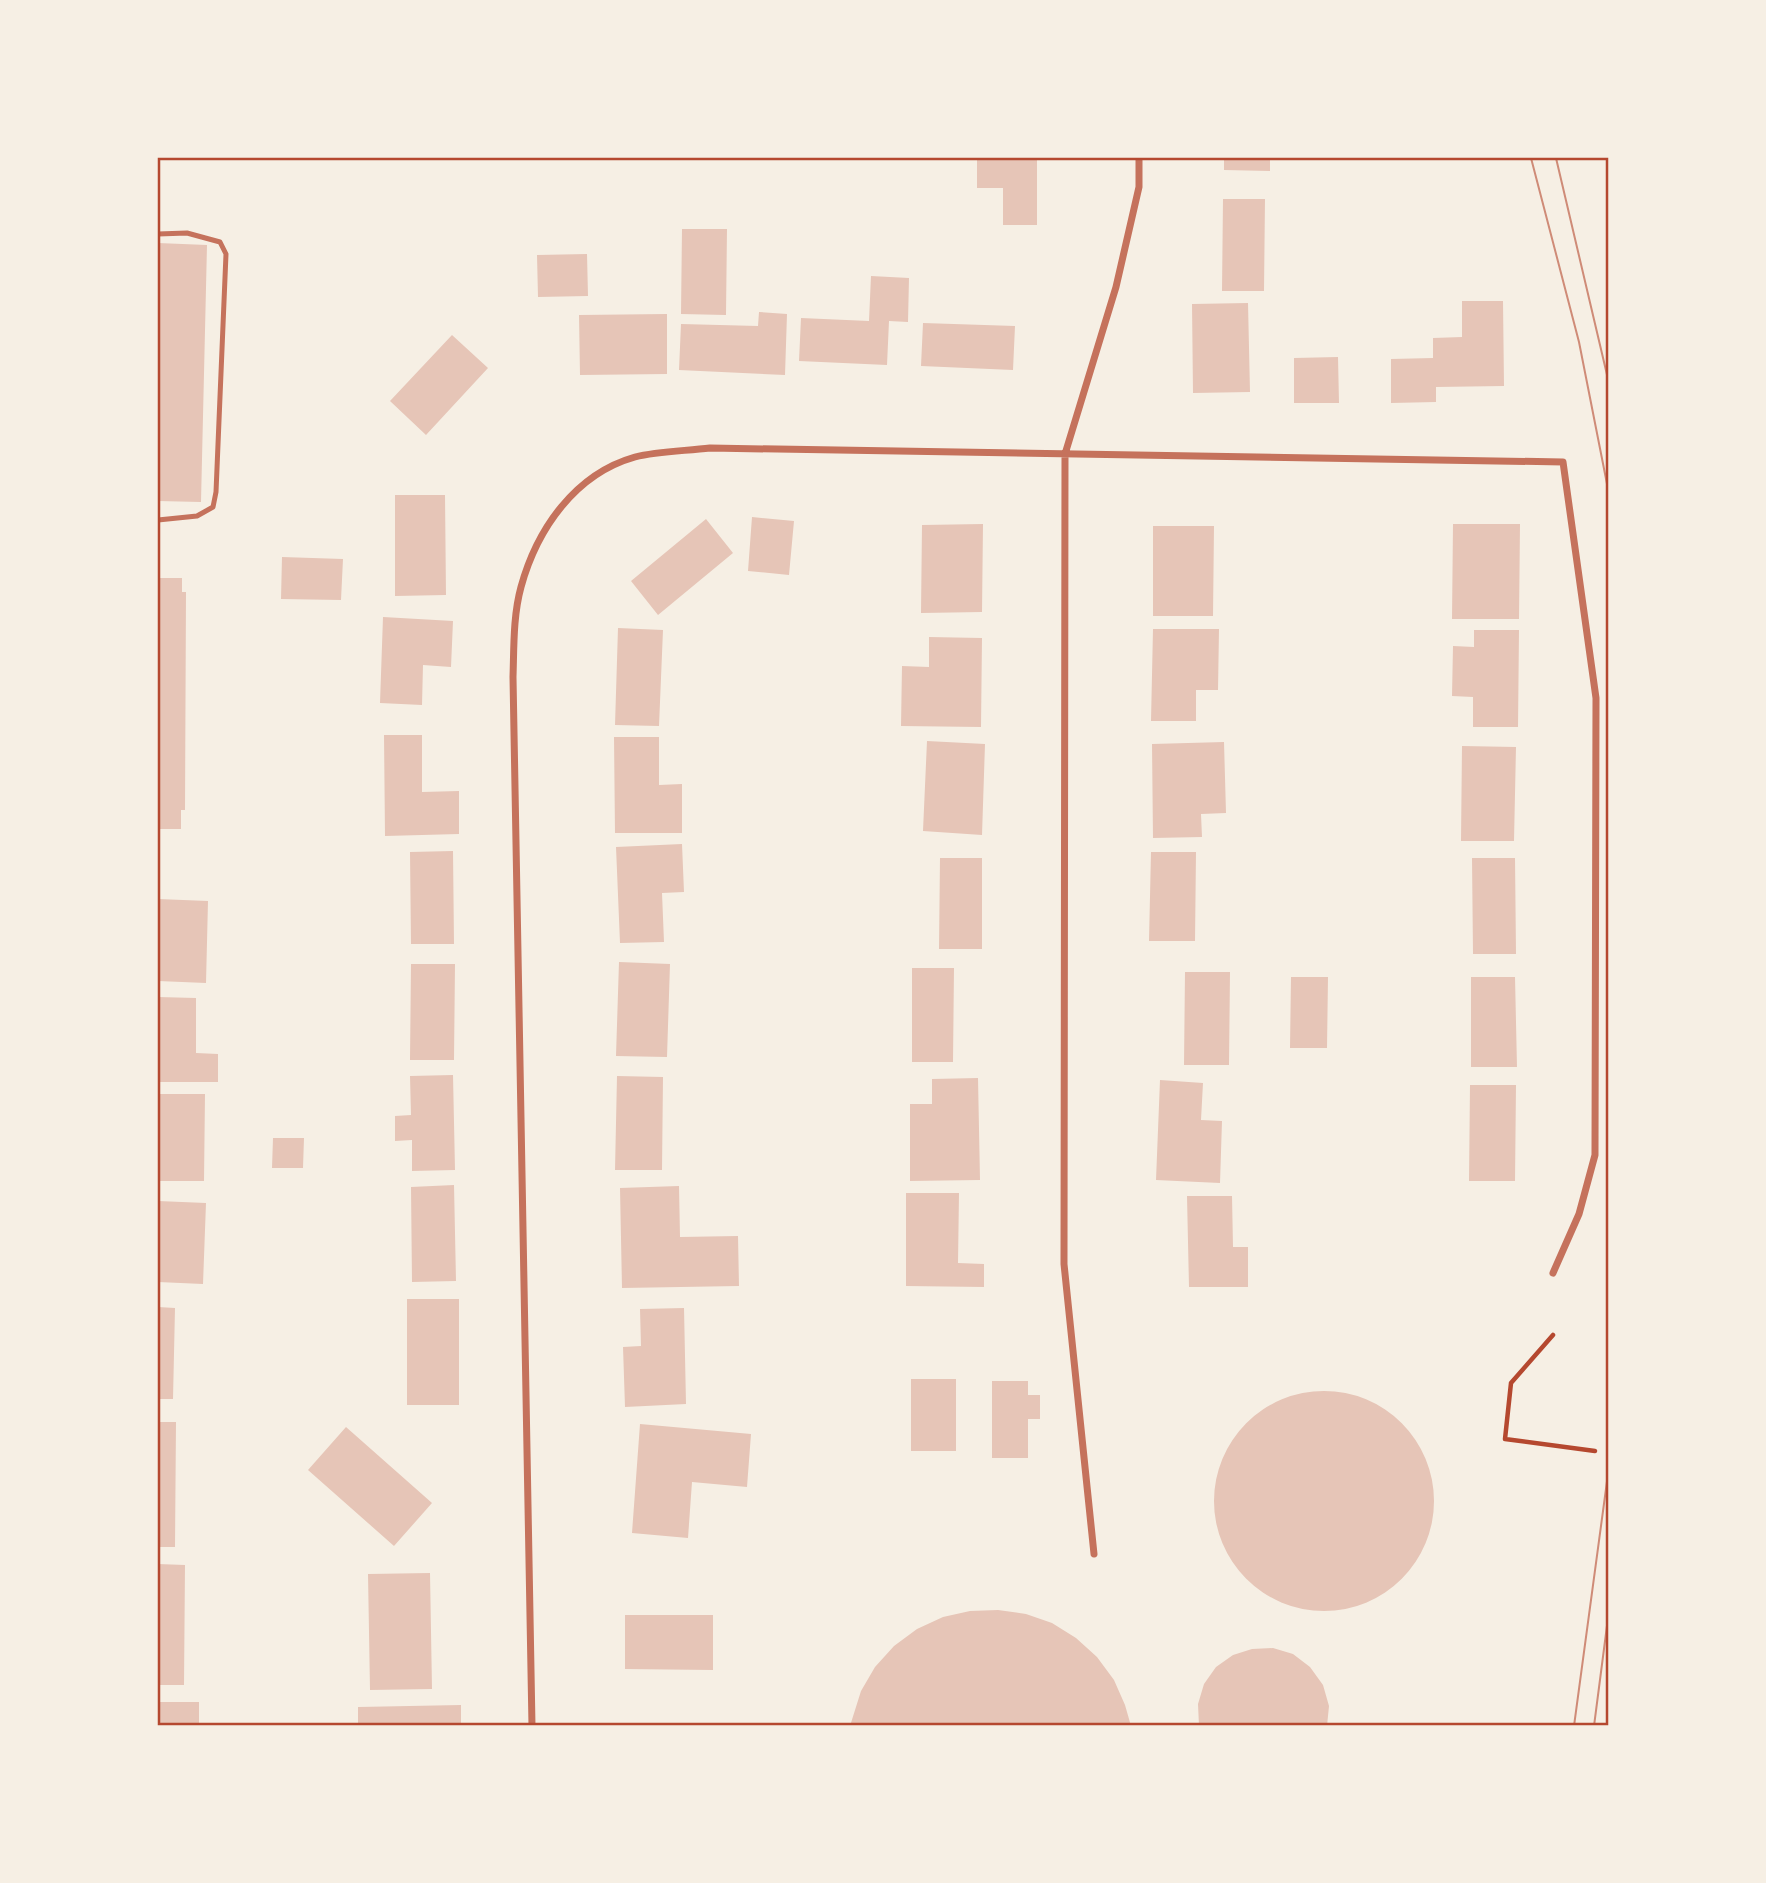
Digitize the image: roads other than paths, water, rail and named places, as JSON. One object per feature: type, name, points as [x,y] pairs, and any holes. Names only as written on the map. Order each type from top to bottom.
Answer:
[{"type":"street","points":[[1094,1554],[1064,1264],[1065,454],[1116,287],[1139,187],[1139,158]]},
{"type":"street","points":[[532,1726],[513,654],[520,588],[552,517],[574,491],[603,472],[636,457],[710,448],[1563,462],[1596,698],[1595,1155],[1579,1214],[1552,1273]]},
{"type":"lane","points":[[158,234],[187,233],[220,242],[226,254],[214,500],[212,507],[197,516],[158,520]]},
{"type":"tram line","points":[[1531,158],[1579,342],[1608,489]]},
{"type":"tram line","points":[[1556,158],[1608,379]]},
{"type":"tram line","points":[[1574,1726],[1608,1474]]},
{"type":"tram line","points":[[1594,1726],[1608,1618]]}]
